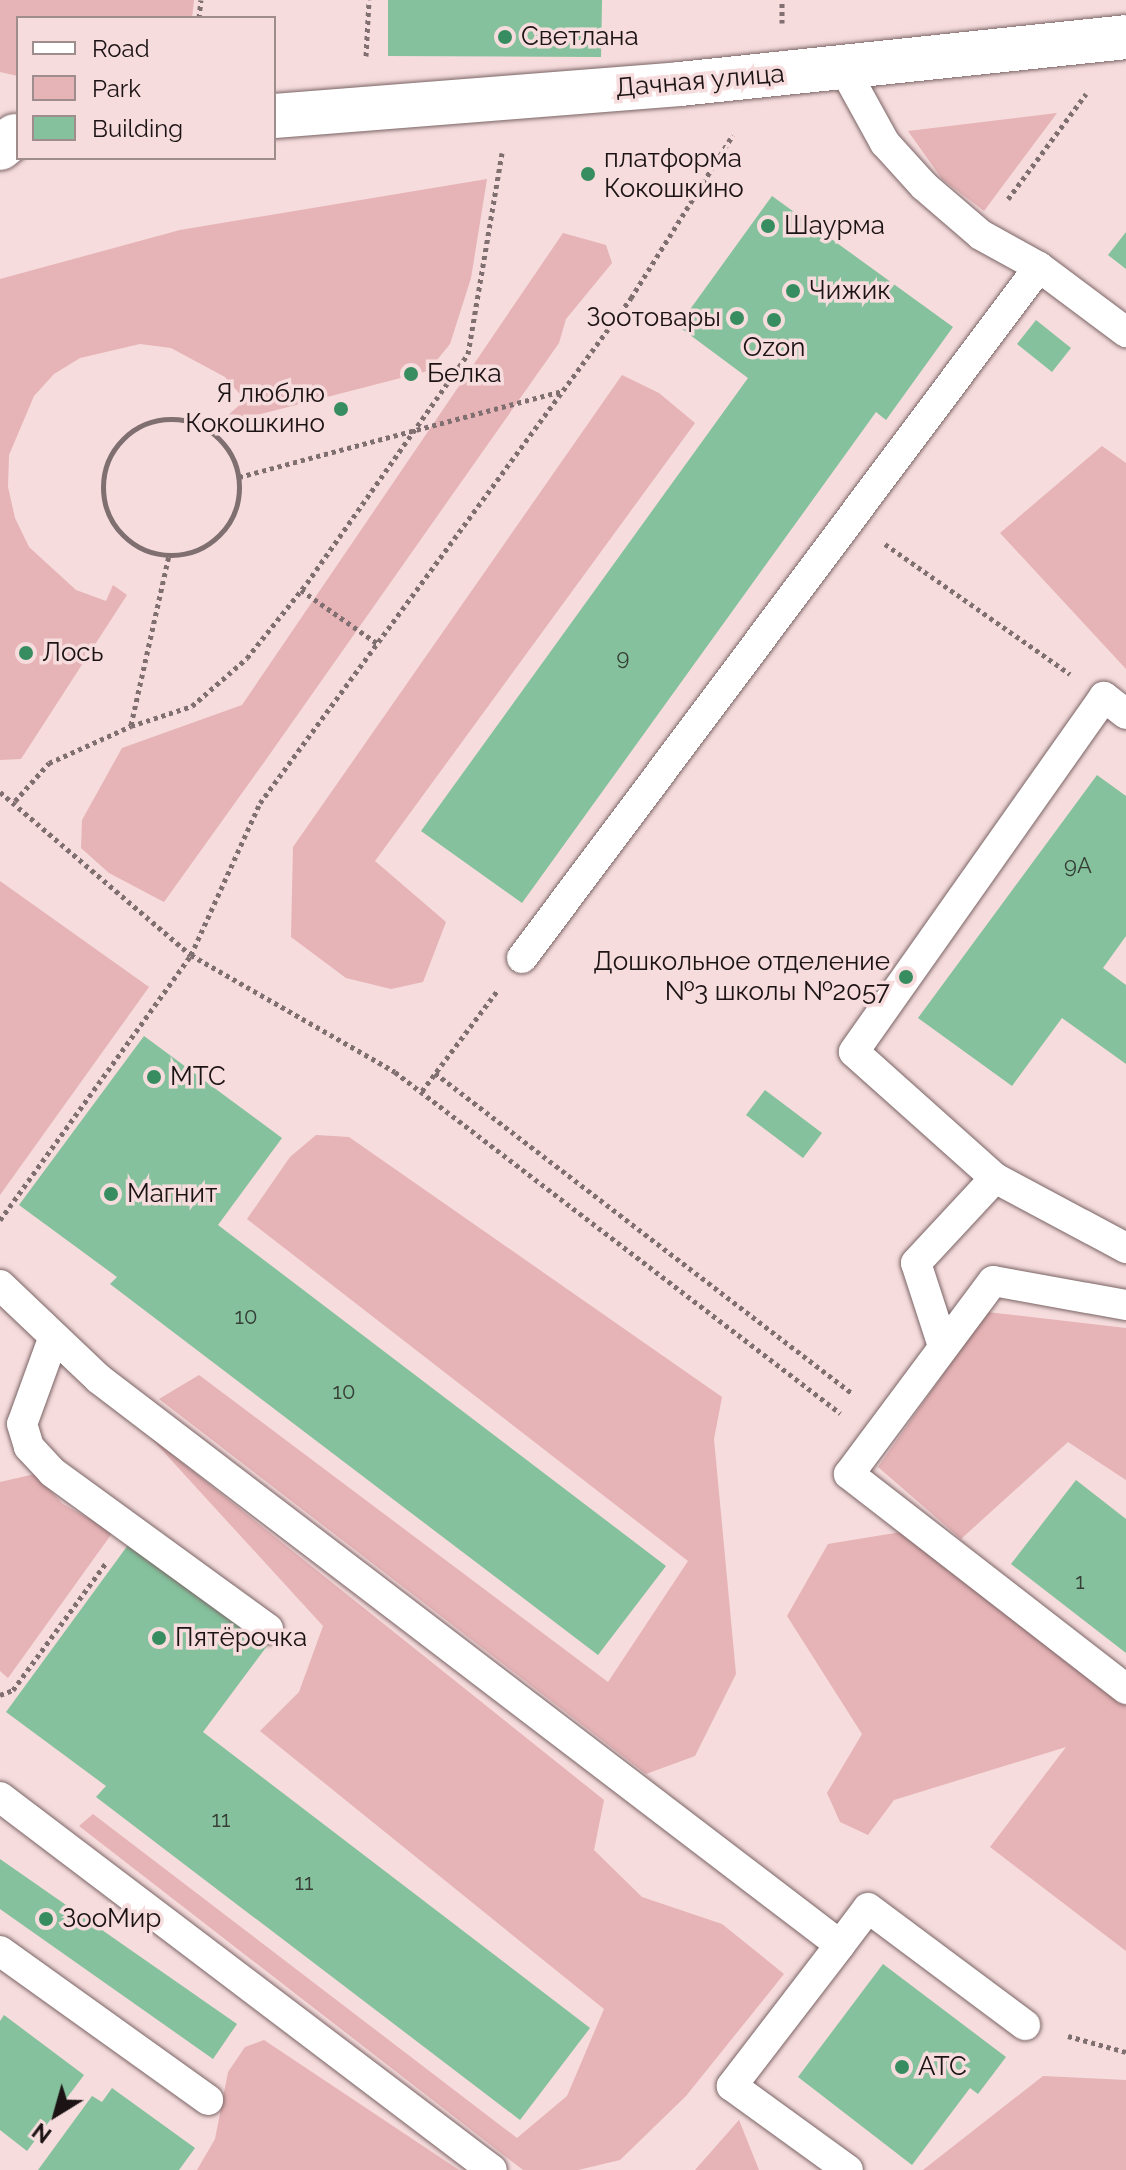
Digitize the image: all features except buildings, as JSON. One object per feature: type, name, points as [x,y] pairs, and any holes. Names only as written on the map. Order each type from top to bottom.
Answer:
[{"type":"street","name":"Дачная улица","points":[[276,116],[843,67],[1126,37]]},
{"type":"lane","points":[[843,67],[885,143],[924,186],[981,235],[1039,267],[1126,332]]},
{"type":"lane","points":[[522,958],[1039,267]]},
{"type":"lane","points":[[1115,705],[854,1052],[995,1178],[1126,1248]]},
{"type":"lane","points":[[943,1346],[916,1263],[995,1178]]},
{"type":"lane","points":[[1126,1305],[993,1281],[880,1428],[849,1474],[1126,1689]]},
{"type":"lane","points":[[0,1285],[53,1339],[111,1389],[840,1945]]},
{"type":"lane","points":[[53,1339],[22,1424],[29,1447],[52,1472],[268,1629]]},
{"type":"lane","points":[[0,1797],[492,2170]]},
{"type":"lane","points":[[848,2170],[732,2086],[868,1908],[1025,2025]]},
{"type":"lane","points":[[0,1951],[208,2100]]},
{"type":"path","points":[[365,65],[369,0]]},
{"type":"path","points":[[782,0],[782,25]]},
{"type":"path","points":[[981,235],[1087,92]]},
{"type":"path","points":[[0,1220],[191,955],[260,803],[631,298],[733,135]]},
{"type":"path","points":[[15,801],[49,763],[131,726],[192,706],[247,658],[301,590],[468,354],[502,153]]},
{"type":"path","points":[[239,477],[563,391]]},
{"type":"path","points":[[156,420],[190,422],[219,438],[239,477],[239,500],[217,539],[198,551],[169,555],[131,544],[105,507],[102,485],[118,443],[156,420]]},
{"type":"path","points":[[850,519],[1115,705]]},
{"type":"path","points":[[131,726],[169,555]]},
{"type":"path","points":[[301,590],[378,644]]},
{"type":"path","points":[[0,792],[15,801],[191,955],[421,1092],[880,1428]]},
{"type":"path","points":[[421,1092],[522,958]]},
{"type":"path","points":[[435,1073],[880,1428]]},
{"type":"path","points":[[0,1695],[13,1690],[131,1530]]},
{"type":"path","points":[[1025,2025],[1126,2052]]},
{"type":"green space","points":[[0,0],[194,0],[192,16],[16,16],[16,76],[0,72]]},
{"type":"green space","points":[[1057,113],[984,211],[942,179],[908,131]]},
{"type":"green space","points":[[487,179],[471,278],[450,344],[428,371],[230,422],[226,417],[245,400],[225,377],[171,348],[140,344],[80,358],[54,374],[34,396],[9,455],[8,487],[15,518],[29,547],[76,590],[106,601],[113,585],[127,595],[21,759],[0,760],[0,279],[180,230]]},
{"type":"green space","points":[[563,233],[606,245],[612,263],[566,319],[559,343],[265,761],[164,902],[109,873],[81,848],[82,820],[122,748],[242,705]]},
{"type":"green space","points":[[622,375],[659,393],[695,423],[375,861],[446,922],[423,982],[391,989],[346,978],[291,937],[293,847]]},
{"type":"green space","points":[[1102,446],[1126,463],[1126,669],[1000,533]]},
{"type":"green space","points":[[0,881],[149,987],[0,1195]]},
{"type":"green space","points":[[316,1135],[349,1137],[722,1397],[714,1439],[736,1674],[695,1756],[646,1774],[159,1399],[199,1375],[608,1682],[688,1561],[247,1219],[290,1157]]},
{"type":"green space","points":[[987,1312],[1126,1328],[1126,1480],[1068,1442],[961,1539],[878,1467]]},
{"type":"green space","points":[[150,1437],[604,1800],[594,1850],[642,1897],[722,1924],[784,1974],[686,2096],[620,2160],[578,2170],[523,2170],[79,1826],[93,1814],[517,2138],[567,2096],[604,2009],[260,1731],[299,1692],[323,1626]]},
{"type":"green space","points":[[35,1474],[63,1504],[113,1532],[8,1678],[0,1671],[0,1482]]},
{"type":"green space","points":[[907,1531],[1126,1701],[1126,1951],[990,1847],[1066,1747],[894,1800],[868,1835],[840,1822],[827,1793],[862,1734],[787,1616],[828,1544]]},
{"type":"green space","points":[[264,2040],[459,2170],[197,2170],[215,2139],[228,2072],[245,2047]]},
{"type":"green space","points":[[1043,2076],[1126,2080],[1126,2170],[923,2170]]},
{"type":"green space","points":[[739,2120],[759,2170],[695,2170]]},
{"type":"place","name":"Светлана","points":[[505,37]]},
{"type":"place","name":"платформа Кокошкино","points":[[588,174]]},
{"type":"place","name":"Шаурма","points":[[768,226]]},
{"type":"place","name":"Чижик","points":[[793,291]]},
{"type":"place","name":"Зоотовары","points":[[737,318]]},
{"type":"place","name":"Ozon","points":[[774,320]]},
{"type":"place","name":"Белка","points":[[411,374]]},
{"type":"place","name":"Я люблю Кокошкино","points":[[341,409]]},
{"type":"place","name":"Лось","points":[[26,653]]},
{"type":"place","name":"Дошкольное отделение №3 школы №2057","points":[[906,977]]},
{"type":"place","name":"МТС","points":[[154,1077]]},
{"type":"place","name":"Магнит","points":[[111,1194]]},
{"type":"place","name":"Пятёрочка","points":[[159,1638]]},
{"type":"place","name":"ЗооМир","points":[[46,1919]]},
{"type":"place","name":"АТС","points":[[902,2067]]}]
